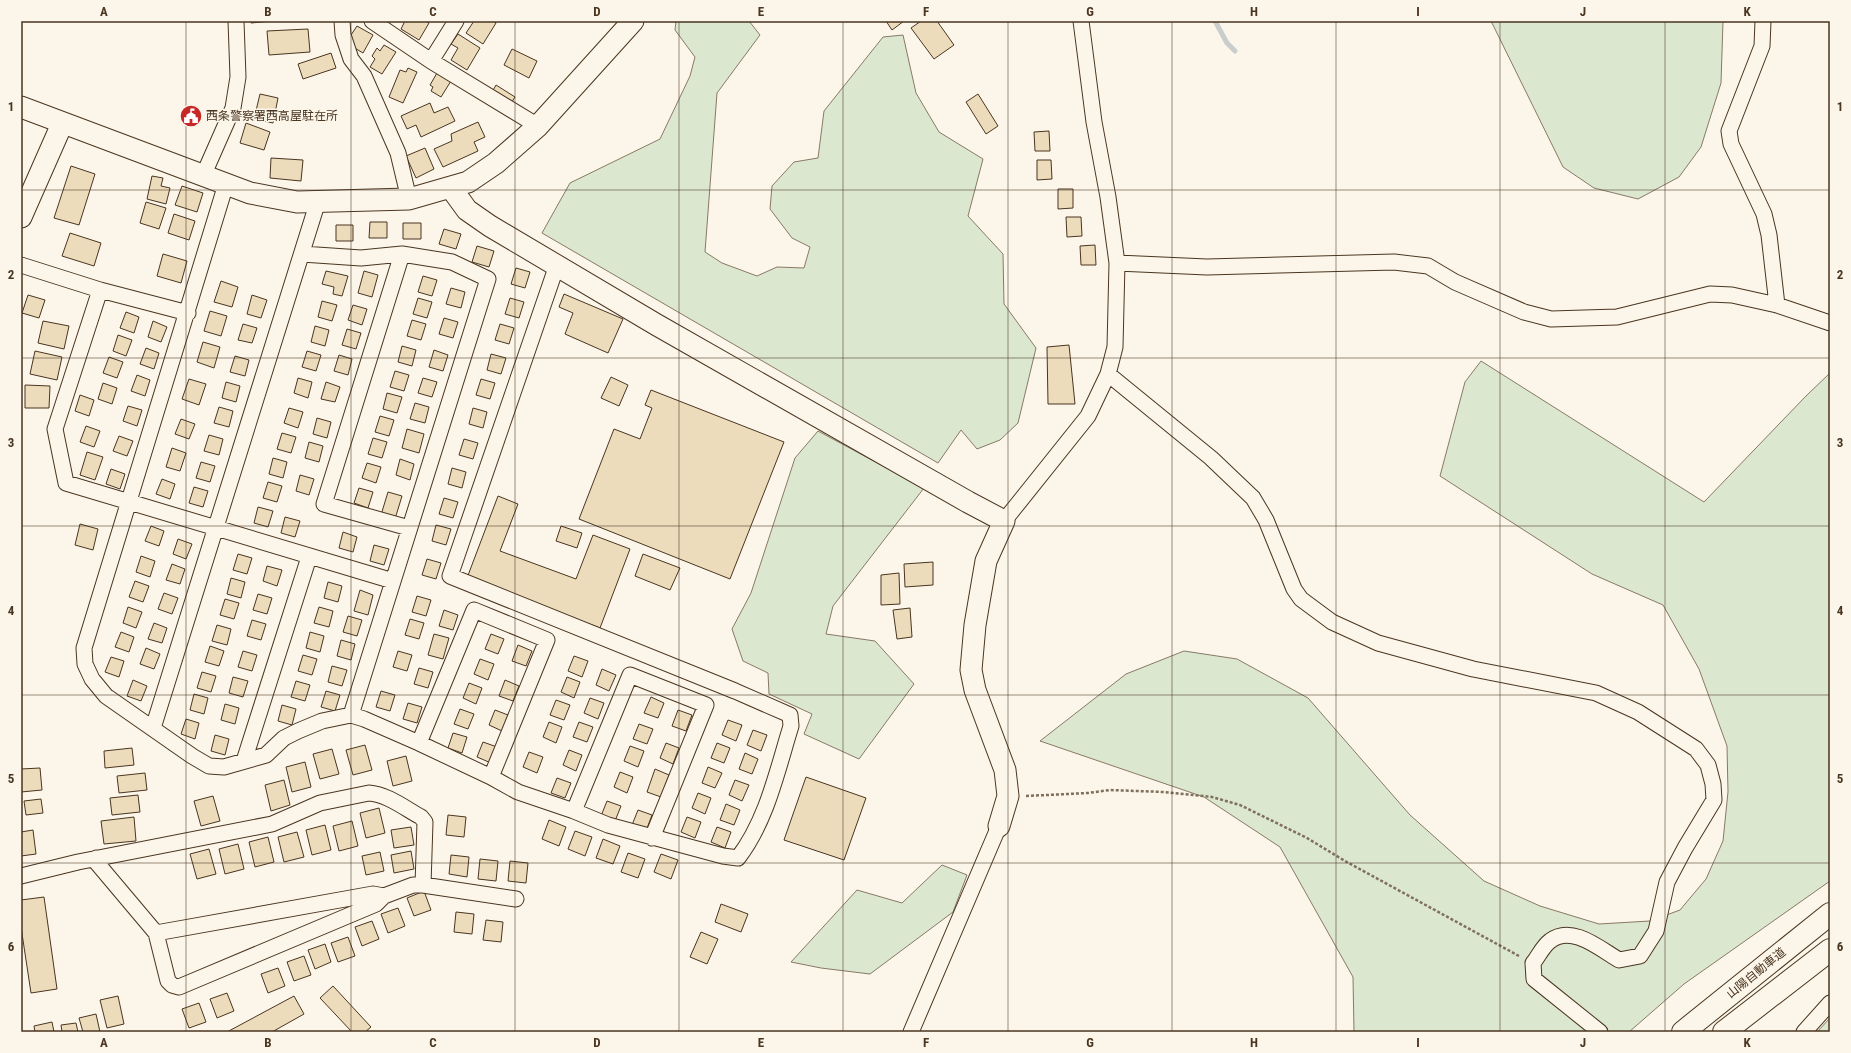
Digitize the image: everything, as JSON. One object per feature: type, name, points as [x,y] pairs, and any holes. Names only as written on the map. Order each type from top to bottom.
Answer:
[{"type":"highway","name":"山陽自動車道","points":[[1683,1032],[1830,914]]},
{"type":"highway","points":[[1724,1032],[1830,950]]},
{"type":"street","points":[[202,176],[233,108],[238,77],[236,21]]},
{"type":"street","points":[[342,21],[344,35],[351,59],[364,76],[398,153],[409,199]]},
{"type":"street","points":[[372,21],[431,61],[538,126]]},
{"type":"street","points":[[431,61],[456,21]]},
{"type":"street","points":[[21,107],[62,124],[250,193],[291,200],[318,201],[409,199],[468,182],[496,163],[538,126],[633,21]]},
{"type":"street","points":[[911,1032],[999,826],[1008,796],[1005,770],[975,690],[971,670],[975,625],[986,561],[1004,521],[1088,416],[1108,374],[1115,346],[1117,263],[1108,197],[1093,114],[1081,21]]},
{"type":"street","points":[[1763,21],[1762,46],[1729,131],[1731,144],[1764,214],[1769,235],[1777,304]]},
{"type":"street","points":[[21,217],[62,124]]},
{"type":"street","points":[[226,184],[188,313],[127,503],[84,648],[84,664],[92,679],[106,696],[192,756],[209,766],[224,767],[244,760],[266,755],[284,738],[298,731],[322,721],[351,715],[364,719],[419,743],[491,777],[518,792],[574,811],[608,825],[652,838],[723,856],[738,858],[750,841],[766,807],[791,726],[790,715],[736,691],[450,576],[557,265]]},
{"type":"street","points":[[451,188],[467,210],[557,265],[691,344],[1004,521]]},
{"type":"street","points":[[153,728],[318,201]]},
{"type":"street","points":[[302,254],[361,258],[402,254],[452,262],[488,279],[351,715]]},
{"type":"street","points":[[402,254],[324,504],[409,528]]},
{"type":"street","points":[[1117,263],[1208,267],[1394,262],[1428,266],[1455,282],[1524,312],[1551,320],[1617,317],[1710,294],[1732,295],[1777,304],[1830,323]]},
{"type":"street","points":[[21,265],[100,290],[188,313]]},
{"type":"street","points":[[100,290],[55,429],[66,483],[127,503],[393,581]]},
{"type":"street","points":[[1108,374],[1211,458],[1253,498],[1266,520],[1294,589],[1301,599],[1332,622],[1378,643],[1473,669],[1596,693],[1638,712],[1696,750],[1708,765],[1713,784],[1714,800],[1685,848],[1667,882],[1656,931],[1640,956],[1619,960],[1577,936],[1562,935],[1549,941],[1533,963],[1534,979],[1600,1032]]},
{"type":"street","points":[[244,760],[309,556]]},
{"type":"street","points":[[419,743],[474,610],[547,640],[491,777]]},
{"type":"street","points":[[574,811],[630,675],[706,706],[652,838]]},
{"type":"street","points":[[21,876],[96,858],[272,824],[320,803],[369,793],[376,793],[421,817],[425,822],[423,885]]},
{"type":"street","points":[[96,858],[97,864],[156,934],[168,981],[172,985],[179,987],[376,904],[384,896],[413,885],[423,885],[516,899]]},
{"type":"street","points":[[156,934],[373,894],[384,896]]},
{"type":"street","points":[[1804,1032],[1830,1003]]},
{"type":"path","points":[[1008,796],[1088,793],[1110,790],[1164,792],[1212,797],[1240,805],[1307,838],[1345,861],[1533,963]]},
{"type":"green space","points":[[676,21],[749,21],[760,35],[717,93],[705,252],[722,263],[757,276],[777,267],[804,268],[810,247],[792,238],[770,209],[772,186],[794,162],[818,158],[824,111],[883,37],[903,35],[916,93],[939,132],[983,159],[968,216],[1003,254],[1004,304],[1036,348],[1018,423],[1000,440],[977,449],[961,430],[938,463],[542,233],[570,183],[660,139],[690,76],[695,57],[675,30]]},
{"type":"green space","points":[[1491,21],[1723,21],[1721,83],[1701,147],[1679,177],[1638,199],[1594,188],[1563,167]]},
{"type":"green space","points":[[1481,361],[1704,502],[1830,373],[1830,881],[1684,984],[1629,1032],[1354,1032],[1353,977],[1280,847],[1204,797],[1040,741],[1126,674],[1184,651],[1237,659],[1308,698],[1410,815],[1484,881],[1540,906],[1599,924],[1650,921],[1680,910],[1706,879],[1723,841],[1728,792],[1727,746],[1699,669],[1663,605],[1592,574],[1440,476],[1465,382]]},
{"type":"green space","points":[[818,431],[924,488],[833,606],[826,634],[875,641],[914,684],[859,759],[804,734],[812,714],[769,694],[768,673],[743,661],[732,629],[751,593],[795,458]]},
{"type":"green space","points":[[942,865],[967,875],[953,912],[870,974],[821,968],[791,962],[857,890],[902,903]]},
{"type":"green space","points":[[1830,1018],[1830,1032],[1817,1032]]},
{"type":"building","points":[[251,21],[272,21],[251,23]]},
{"type":"building","points":[[405,21],[426,21],[429,23],[419,40],[401,29]]},
{"type":"building","points":[[474,21],[493,21],[496,23],[483,44],[466,33]]},
{"type":"building","points":[[886,21],[904,21],[892,30]]},
{"type":"building","points":[[921,21],[937,21],[954,45],[934,59],[911,28]]},
{"type":"building","points":[[357,26],[373,35],[363,53],[353,47],[351,35]]},
{"type":"building","points":[[308,29],[310,52],[269,55],[267,31]]},
{"type":"building","points":[[458,34],[480,48],[467,70],[451,60],[458,48],[451,44]]},
{"type":"building","points":[[384,45],[396,52],[382,74],[370,67],[375,59],[372,56],[377,48],[380,51]]},
{"type":"building","points":[[512,49],[537,61],[529,78],[504,65]]},
{"type":"building","points":[[331,53],[336,68],[303,79],[298,64]]},
{"type":"building","points":[[408,68],[417,72],[403,103],[389,97],[400,70],[406,72]]},
{"type":"building","points":[[437,73],[451,81],[441,97],[431,91],[433,87],[430,85]]},
{"type":"building","points":[[496,85],[515,97],[510,105],[491,94]]},
{"type":"building","points":[[260,94],[278,98],[273,123],[254,119]]},
{"type":"building","points":[[978,94],[998,126],[986,134],[966,102]]},
{"type":"building","points":[[430,103],[434,113],[448,107],[455,121],[421,137],[416,125],[407,129],[401,116]]},
{"type":"building","points":[[478,122],[485,137],[474,142],[478,151],[443,167],[434,149],[452,141],[451,134]]},
{"type":"building","points":[[246,123],[270,132],[264,150],[240,143]]},
{"type":"building","points":[[1049,131],[1050,151],[1035,151],[1034,132]]},
{"type":"building","points":[[425,148],[434,169],[416,178],[406,156]]},
{"type":"building","points":[[271,158],[303,160],[301,181],[270,178]]},
{"type":"building","points":[[1037,160],[1051,160],[1052,179],[1037,180]]},
{"type":"building","points":[[71,166],[95,174],[79,225],[54,218]]},
{"type":"building","points":[[152,176],[163,178],[161,186],[170,188],[166,204],[147,199]]},
{"type":"building","points":[[182,186],[203,193],[197,212],[175,205]]},
{"type":"building","points":[[1058,189],[1073,189],[1073,208],[1058,209]]},
{"type":"building","points":[[146,202],[166,208],[159,229],[140,223]]},
{"type":"building","points":[[174,214],[195,221],[189,240],[168,233]]},
{"type":"building","points":[[1066,217],[1081,217],[1082,236],[1067,237]]},
{"type":"building","points":[[370,222],[387,222],[387,238],[369,238]]},
{"type":"building","points":[[403,223],[421,223],[421,239],[403,239]]},
{"type":"building","points":[[336,225],[353,225],[353,241],[336,241]]},
{"type":"building","points":[[444,229],[461,234],[456,249],[439,244]]},
{"type":"building","points":[[70,233],[101,243],[94,266],[62,256]]},
{"type":"building","points":[[1095,245],[1096,265],[1081,265],[1080,246]]},
{"type":"building","points":[[477,246],[494,251],[489,267],[472,262]]},
{"type":"building","points":[[163,254],[187,261],[181,283],[157,276]]},
{"type":"building","points":[[516,268],[530,272],[525,288],[511,284]]},
{"type":"building","points":[[326,271],[348,276],[342,296],[333,294],[334,287],[322,284]]},
{"type":"building","points":[[364,271],[378,275],[372,297],[358,293]]},
{"type":"building","points":[[423,276],[437,280],[432,296],[418,292]]},
{"type":"building","points":[[221,281],[238,287],[232,307],[214,302]]},
{"type":"building","points":[[451,288],[465,292],[461,308],[446,304]]},
{"type":"building","points":[[564,294],[623,319],[608,353],[565,334],[573,313],[559,307]]},
{"type":"building","points":[[28,295],[45,300],[39,318],[22,313]]},
{"type":"building","points":[[252,295],[267,300],[261,318],[247,314]]},
{"type":"building","points":[[418,298],[432,302],[427,318],[413,314]]},
{"type":"building","points":[[510,298],[524,302],[519,318],[505,314]]},
{"type":"building","points":[[322,301],[337,305],[332,321],[318,317]]},
{"type":"building","points":[[353,305],[367,309],[362,325],[348,320]]},
{"type":"building","points":[[210,311],[227,316],[221,336],[204,331]]},
{"type":"building","points":[[126,312],[139,317],[134,333],[120,328]]},
{"type":"building","points":[[444,318],[458,322],[453,338],[439,334]]},
{"type":"building","points":[[412,320],[426,324],[421,340],[407,336]]},
{"type":"building","points":[[43,321],[69,326],[64,349],[38,343]]},
{"type":"building","points":[[153,321],[167,327],[161,342],[148,337]]},
{"type":"building","points":[[243,324],[257,328],[252,343],[238,340]]},
{"type":"building","points":[[500,324],[514,328],[509,344],[495,340]]},
{"type":"building","points":[[315,326],[329,330],[325,346],[311,342]]},
{"type":"building","points":[[347,329],[361,333],[356,349],[342,345]]},
{"type":"building","points":[[118,335],[132,340],[126,356],[113,351]]},
{"type":"building","points":[[203,342],[220,347],[214,368],[197,362]]},
{"type":"building","points":[[1069,345],[1075,404],[1048,404],[1047,347]]},
{"type":"building","points":[[402,346],[416,350],[412,366],[398,362]]},
{"type":"building","points":[[146,348],[159,353],[154,369],[140,364]]},
{"type":"building","points":[[434,350],[448,355],[443,371],[429,367]]},
{"type":"building","points":[[35,351],[62,357],[57,380],[30,374]]},
{"type":"building","points":[[307,351],[321,355],[316,371],[302,367]]},
{"type":"building","points":[[491,354],[506,358],[501,374],[487,370]]},
{"type":"building","points":[[339,355],[352,359],[348,375],[334,371]]},
{"type":"building","points":[[235,356],[249,360],[245,376],[230,372]]},
{"type":"building","points":[[109,357],[123,362],[117,378],[103,373]]},
{"type":"building","points":[[395,371],[409,375],[404,391],[390,387]]},
{"type":"building","points":[[137,375],[150,380],[145,396],[131,391]]},
{"type":"building","points":[[611,377],[628,385],[619,406],[601,398]]},
{"type":"building","points":[[298,378],[312,382],[308,398],[294,393]]},
{"type":"building","points":[[423,378],[437,382],[432,397],[418,393]]},
{"type":"building","points":[[189,379],[206,384],[199,405],[182,399]]},
{"type":"building","points":[[481,379],[495,383],[490,399],[476,395]]},
{"type":"building","points":[[226,382],[240,386],[236,402],[222,398]]},
{"type":"building","points":[[326,382],[340,387],[335,402],[321,399]]},
{"type":"building","points":[[103,383],[117,388],[112,404],[98,399]]},
{"type":"building","points":[[25,385],[50,386],[49,408],[25,408]]},
{"type":"building","points":[[651,390],[784,442],[730,579],[579,519],[614,429],[640,439],[652,408],[645,405]]},
{"type":"building","points":[[387,393],[402,397],[397,413],[383,409]]},
{"type":"building","points":[[80,395],[94,400],[89,416],[75,411]]},
{"type":"building","points":[[415,403],[429,407],[425,423],[410,419]]},
{"type":"building","points":[[128,406],[142,410],[137,426],[123,421]]},
{"type":"building","points":[[219,407],[233,411],[229,427],[214,423]]},
{"type":"building","points":[[289,408],[303,412],[298,428],[284,423]]},
{"type":"building","points":[[473,408],[487,412],[483,428],[469,424]]},
{"type":"building","points":[[380,416],[394,420],[389,436],[375,432]]},
{"type":"building","points":[[317,418],[331,422],[327,438],[313,434]]},
{"type":"building","points":[[181,419],[195,424],[189,439],[175,434]]},
{"type":"building","points":[[86,426],[100,431],[94,447],[80,442]]},
{"type":"building","points":[[407,429],[424,434],[419,453],[402,448]]},
{"type":"building","points":[[282,433],[296,437],[291,453],[277,449]]},
{"type":"building","points":[[209,435],[223,439],[219,455],[204,451]]},
{"type":"building","points":[[119,436],[133,441],[127,456],[113,451]]},
{"type":"building","points":[[373,438],[387,442],[382,458],[368,454]]},
{"type":"building","points":[[464,439],[478,443],[473,459],[459,455]]},
{"type":"building","points":[[309,442],[323,446],[319,462],[305,458]]},
{"type":"building","points":[[172,448],[186,453],[180,471],[166,467]]},
{"type":"building","points":[[87,452],[103,457],[95,480],[80,475]]},
{"type":"building","points":[[273,458],[287,462],[283,478],[269,474]]},
{"type":"building","points":[[400,459],[414,464],[410,480],[396,475]]},
{"type":"building","points":[[201,462],[215,466],[210,482],[196,478]]},
{"type":"building","points":[[367,463],[381,467],[376,483],[362,478]]},
{"type":"building","points":[[452,468],[466,472],[462,488],[448,484]]},
{"type":"building","points":[[111,469],[125,474],[120,489],[106,484]]},
{"type":"building","points":[[300,475],[314,479],[309,495],[296,491]]},
{"type":"building","points":[[162,479],[175,484],[170,499],[156,494]]},
{"type":"building","points":[[268,482],[282,486],[277,502],[263,498]]},
{"type":"building","points":[[194,487],[208,491],[203,507],[189,503]]},
{"type":"building","points":[[359,488],[373,492],[368,508],[354,503]]},
{"type":"building","points":[[388,492],[402,496],[395,519],[381,515]]},
{"type":"building","points":[[498,496],[518,504],[500,551],[576,579],[593,535],[630,549],[600,628],[467,578]]},
{"type":"building","points":[[444,498],[458,502],[453,518],[439,514]]},
{"type":"building","points":[[258,507],[273,511],[268,527],[254,523]]},
{"type":"building","points":[[285,517],[300,521],[295,537],[281,533]]},
{"type":"building","points":[[80,524],[98,529],[93,550],[75,545]]},
{"type":"building","points":[[436,525],[451,529],[446,545],[432,541]]},
{"type":"building","points":[[151,526],[164,531],[159,546],[145,541]]},
{"type":"building","points":[[561,526],[582,533],[577,548],[556,541]]},
{"type":"building","points":[[343,532],[357,537],[353,552],[339,548]]},
{"type":"building","points":[[178,539],[192,544],[186,559],[173,554]]},
{"type":"building","points":[[374,545],[389,549],[384,565],[370,561]]},
{"type":"building","points":[[238,554],[252,558],[247,574],[233,570]]},
{"type":"building","points":[[643,554],[680,568],[670,590],[635,576]]},
{"type":"building","points":[[141,556],[155,561],[150,577],[136,572]]},
{"type":"building","points":[[427,559],[441,563],[436,579],[422,575]]},
{"type":"building","points":[[933,562],[933,585],[905,587],[904,564]]},
{"type":"building","points":[[172,564],[185,569],[180,584],[166,580]]},
{"type":"building","points":[[267,566],[282,570],[277,586],[263,581]]},
{"type":"building","points":[[899,573],[900,604],[881,605],[881,575]]},
{"type":"building","points":[[231,578],[245,582],[241,598],[227,594]]},
{"type":"building","points":[[135,581],[149,586],[143,602],[129,597]]},
{"type":"building","points":[[328,582],[342,586],[338,602],[324,598]]},
{"type":"building","points":[[360,590],[373,595],[368,615],[354,611]]},
{"type":"building","points":[[164,593],[178,598],[172,614],[158,609]]},
{"type":"building","points":[[258,594],[272,598],[267,614],[253,610]]},
{"type":"building","points":[[417,596],[431,600],[426,616],[412,612]]},
{"type":"building","points":[[225,599],[239,603],[234,619],[220,615]]},
{"type":"building","points":[[128,607],[142,612],[136,628],[123,623]]},
{"type":"building","points":[[319,607],[333,611],[329,627],[314,623]]},
{"type":"building","points":[[910,608],[912,637],[897,639],[893,610]]},
{"type":"building","points":[[444,610],[458,615],[453,630],[439,626]]},
{"type":"building","points":[[348,616],[362,620],[357,636],[343,632]]},
{"type":"building","points":[[410,619],[424,623],[419,639],[405,635]]},
{"type":"building","points":[[252,620],[266,624],[261,640],[247,636]]},
{"type":"building","points":[[154,623],[167,628],[162,643],[148,639]]},
{"type":"building","points":[[217,625],[231,629],[227,645],[212,641]]},
{"type":"building","points":[[121,632],[134,637],[129,652],[115,647]]},
{"type":"building","points":[[310,632],[324,636],[320,652],[306,648]]},
{"type":"building","points":[[434,634],[449,638],[443,659],[428,655]]},
{"type":"building","points":[[491,634],[504,639],[498,654],[485,649]]},
{"type":"building","points":[[341,640],[355,644],[351,660],[337,656]]},
{"type":"building","points":[[518,645],[532,651],[526,666],[512,661]]},
{"type":"building","points":[[210,646],[224,651],[219,666],[205,662]]},
{"type":"building","points":[[146,648],[160,654],[154,669],[140,664]]},
{"type":"building","points":[[243,651],[257,655],[252,671],[238,667]]},
{"type":"building","points":[[398,651],[412,655],[407,671],[393,667]]},
{"type":"building","points":[[303,655],[317,659],[312,675],[298,671]]},
{"type":"building","points":[[574,656],[588,661],[582,677],[568,671]]},
{"type":"building","points":[[111,657],[124,661],[119,677],[105,672]]},
{"type":"building","points":[[480,659],[494,664],[488,680],[474,674]]},
{"type":"building","points":[[332,666],[347,670],[342,686],[328,682]]},
{"type":"building","points":[[419,668],[433,672],[428,688],[414,684]]},
{"type":"building","points":[[602,669],[616,675],[609,691],[596,685]]},
{"type":"building","points":[[202,672],[216,676],[211,692],[197,688]]},
{"type":"building","points":[[233,677],[248,681],[243,697],[229,693]]},
{"type":"building","points":[[567,677],[580,682],[574,698],[561,692]]},
{"type":"building","points":[[133,680],[147,686],[141,701],[127,696]]},
{"type":"building","points":[[505,680],[519,686],[513,701],[499,696]]},
{"type":"building","points":[[296,681],[310,685],[305,701],[291,697]]},
{"type":"building","points":[[469,683],[482,688],[476,704],[463,698]]},
{"type":"building","points":[[326,691],[340,695],[335,711],[321,707]]},
{"type":"building","points":[[381,691],[395,695],[390,711],[376,707]]},
{"type":"building","points":[[194,694],[208,698],[204,714],[190,710]]},
{"type":"building","points":[[651,697],[664,703],[658,718],[644,713]]},
{"type":"building","points":[[590,698],[604,703],[598,719],[584,713]]},
{"type":"building","points":[[556,700],[570,705],[564,720],[550,715]]},
{"type":"building","points":[[408,703],[422,707],[417,723],[403,719]]},
{"type":"building","points":[[225,704],[239,708],[235,724],[221,720]]},
{"type":"building","points":[[282,705],[296,709],[292,725],[278,721]]},
{"type":"building","points":[[460,709],[474,714],[468,729],[454,724]]},
{"type":"building","points":[[495,710],[508,715],[502,731],[489,725]]},
{"type":"building","points":[[678,710],[692,715],[686,731],[672,726]]},
{"type":"building","points":[[186,719],[199,723],[195,739],[181,734]]},
{"type":"building","points":[[728,720],[742,725],[736,741],[722,735]]},
{"type":"building","points":[[549,722],[562,727],[556,743],[543,737]]},
{"type":"building","points":[[579,722],[593,727],[587,742],[573,737]]},
{"type":"building","points":[[639,724],[653,729],[647,744],[633,739]]},
{"type":"building","points":[[753,730],[767,735],[761,751],[747,745]]},
{"type":"building","points":[[453,733],[467,737],[462,753],[448,748]]},
{"type":"building","points":[[215,735],[229,739],[225,755],[211,751]]},
{"type":"building","points":[[483,742],[497,747],[491,763],[477,757]]},
{"type":"building","points":[[666,743],[679,748],[673,764],[660,758]]},
{"type":"building","points":[[717,743],[730,748],[724,763],[711,758]]},
{"type":"building","points":[[365,745],[372,770],[353,775],[346,750]]},
{"type":"building","points":[[630,746],[644,751],[638,767],[624,761]]},
{"type":"building","points":[[132,748],[134,765],[105,768],[104,751]]},
{"type":"building","points":[[332,749],[339,774],[320,779],[313,754]]},
{"type":"building","points":[[569,750],[582,755],[576,771],[563,765]]},
{"type":"building","points":[[529,752],[543,757],[537,773],[523,767]]},
{"type":"building","points":[[745,753],[758,759],[752,774],[739,769]]},
{"type":"building","points":[[406,756],[412,781],[393,786],[387,761]]},
{"type":"building","points":[[305,762],[311,787],[292,792],[286,767]]},
{"type":"building","points":[[708,767],[722,773],[715,788],[702,783]]},
{"type":"building","points":[[40,768],[42,790],[21,792],[21,769]]},
{"type":"building","points":[[655,769],[669,775],[661,797],[647,792]]},
{"type":"building","points":[[620,772],[633,777],[627,793],[614,787]]},
{"type":"building","points":[[145,773],[147,790],[119,793],[117,776]]},
{"type":"building","points":[[806,777],[866,798],[844,860],[784,840]]},
{"type":"building","points":[[557,778],[571,783],[565,798],[551,793]]},
{"type":"building","points":[[284,780],[290,805],[271,811],[265,785]]},
{"type":"building","points":[[735,780],[749,785],[742,801],[729,795]]},
{"type":"building","points":[[698,793],[711,798],[705,814],[692,808]]},
{"type":"building","points":[[138,795],[140,812],[112,815],[110,798]]},
{"type":"building","points":[[213,796],[220,821],[201,826],[194,801]]},
{"type":"building","points":[[41,799],[43,813],[26,815],[24,801]]},
{"type":"building","points":[[607,801],[621,806],[615,821],[601,816]]},
{"type":"building","points":[[726,804],[740,810],[734,825],[720,820]]},
{"type":"building","points":[[379,808],[385,833],[366,838],[360,813]]},
{"type":"building","points":[[638,810],[652,815],[646,831],[632,825]]},
{"type":"building","points":[[448,815],[466,817],[464,837],[446,835]]},
{"type":"building","points":[[134,817],[136,841],[104,844],[101,821]]},
{"type":"building","points":[[687,817],[701,822],[695,838],[681,832]]},
{"type":"building","points":[[549,820],[566,827],[559,846],[542,839]]},
{"type":"building","points":[[352,821],[358,846],[339,851],[333,826]]},
{"type":"building","points":[[325,825],[331,850],[312,855],[306,830]]},
{"type":"building","points":[[411,827],[414,845],[394,848],[391,830]]},
{"type":"building","points":[[717,827],[731,832],[725,848],[711,842]]},
{"type":"building","points":[[33,830],[36,854],[21,856],[21,832]]},
{"type":"building","points":[[575,831],[592,837],[585,856],[568,849]]},
{"type":"building","points":[[297,832],[304,857],[284,862],[278,837]]},
{"type":"building","points":[[268,837],[274,862],[255,867],[249,842]]},
{"type":"building","points":[[603,839],[620,846],[613,864],[596,858]]},
{"type":"building","points":[[238,844],[244,869],[225,874],[219,849]]},
{"type":"building","points":[[209,849],[216,874],[197,879],[190,854]]},
{"type":"building","points":[[411,851],[414,869],[394,873],[391,855]]},
{"type":"building","points":[[380,852],[384,871],[366,875],[362,856]]},
{"type":"building","points":[[628,853],[645,859],[638,878],[621,872]]},
{"type":"building","points":[[661,854],[678,860],[671,879],[654,872]]},
{"type":"building","points":[[451,855],[469,857],[467,877],[449,874]]},
{"type":"building","points":[[480,859],[498,861],[496,881],[478,879]]},
{"type":"building","points":[[510,861],[528,863],[526,883],[508,881]]},
{"type":"building","points":[[424,891],[431,910],[414,916],[407,898]]},
{"type":"building","points":[[44,897],[57,989],[31,993],[21,927],[21,900]]},
{"type":"building","points":[[721,904],[748,914],[741,932],[715,922]]},
{"type":"building","points":[[398,908],[405,926],[388,933],[381,914]]},
{"type":"building","points":[[456,912],[474,914],[472,934],[454,932]]},
{"type":"building","points":[[486,920],[503,922],[501,942],[483,940]]},
{"type":"building","points":[[372,921],[379,939],[362,946],[355,927]]},
{"type":"building","points":[[701,932],[718,939],[707,964],[690,957]]},
{"type":"building","points":[[348,937],[355,956],[338,962],[331,943]]},
{"type":"building","points":[[325,944],[331,962],[315,969],[308,950]]},
{"type":"building","points":[[304,956],[311,975],[294,981],[287,962]]},
{"type":"building","points":[[278,968],[285,986],[268,993],[261,974]]},
{"type":"building","points":[[333,986],[371,1027],[365,1032],[352,1032],[320,998]]},
{"type":"building","points":[[227,993],[234,1011],[217,1018],[210,999]]},
{"type":"building","points":[[118,996],[124,1024],[107,1028],[100,1000]]},
{"type":"building","points":[[294,996],[304,1014],[272,1032],[227,1032]]},
{"type":"building","points":[[199,1003],[206,1022],[189,1028],[182,1009]]},
{"type":"building","points":[[96,1014],[100,1032],[83,1032],[79,1018]]},
{"type":"building","points":[[52,1022],[54,1032],[35,1032],[34,1026]]},
{"type":"building","points":[[76,1023],[78,1032],[62,1032],[61,1025]]},
{"type":"waterway","points":[[1215,21],[1227,43],[1235,51]]},
{"type":"place","name":"西条警察署西高屋駐在所","points":[[191,116]]}]
